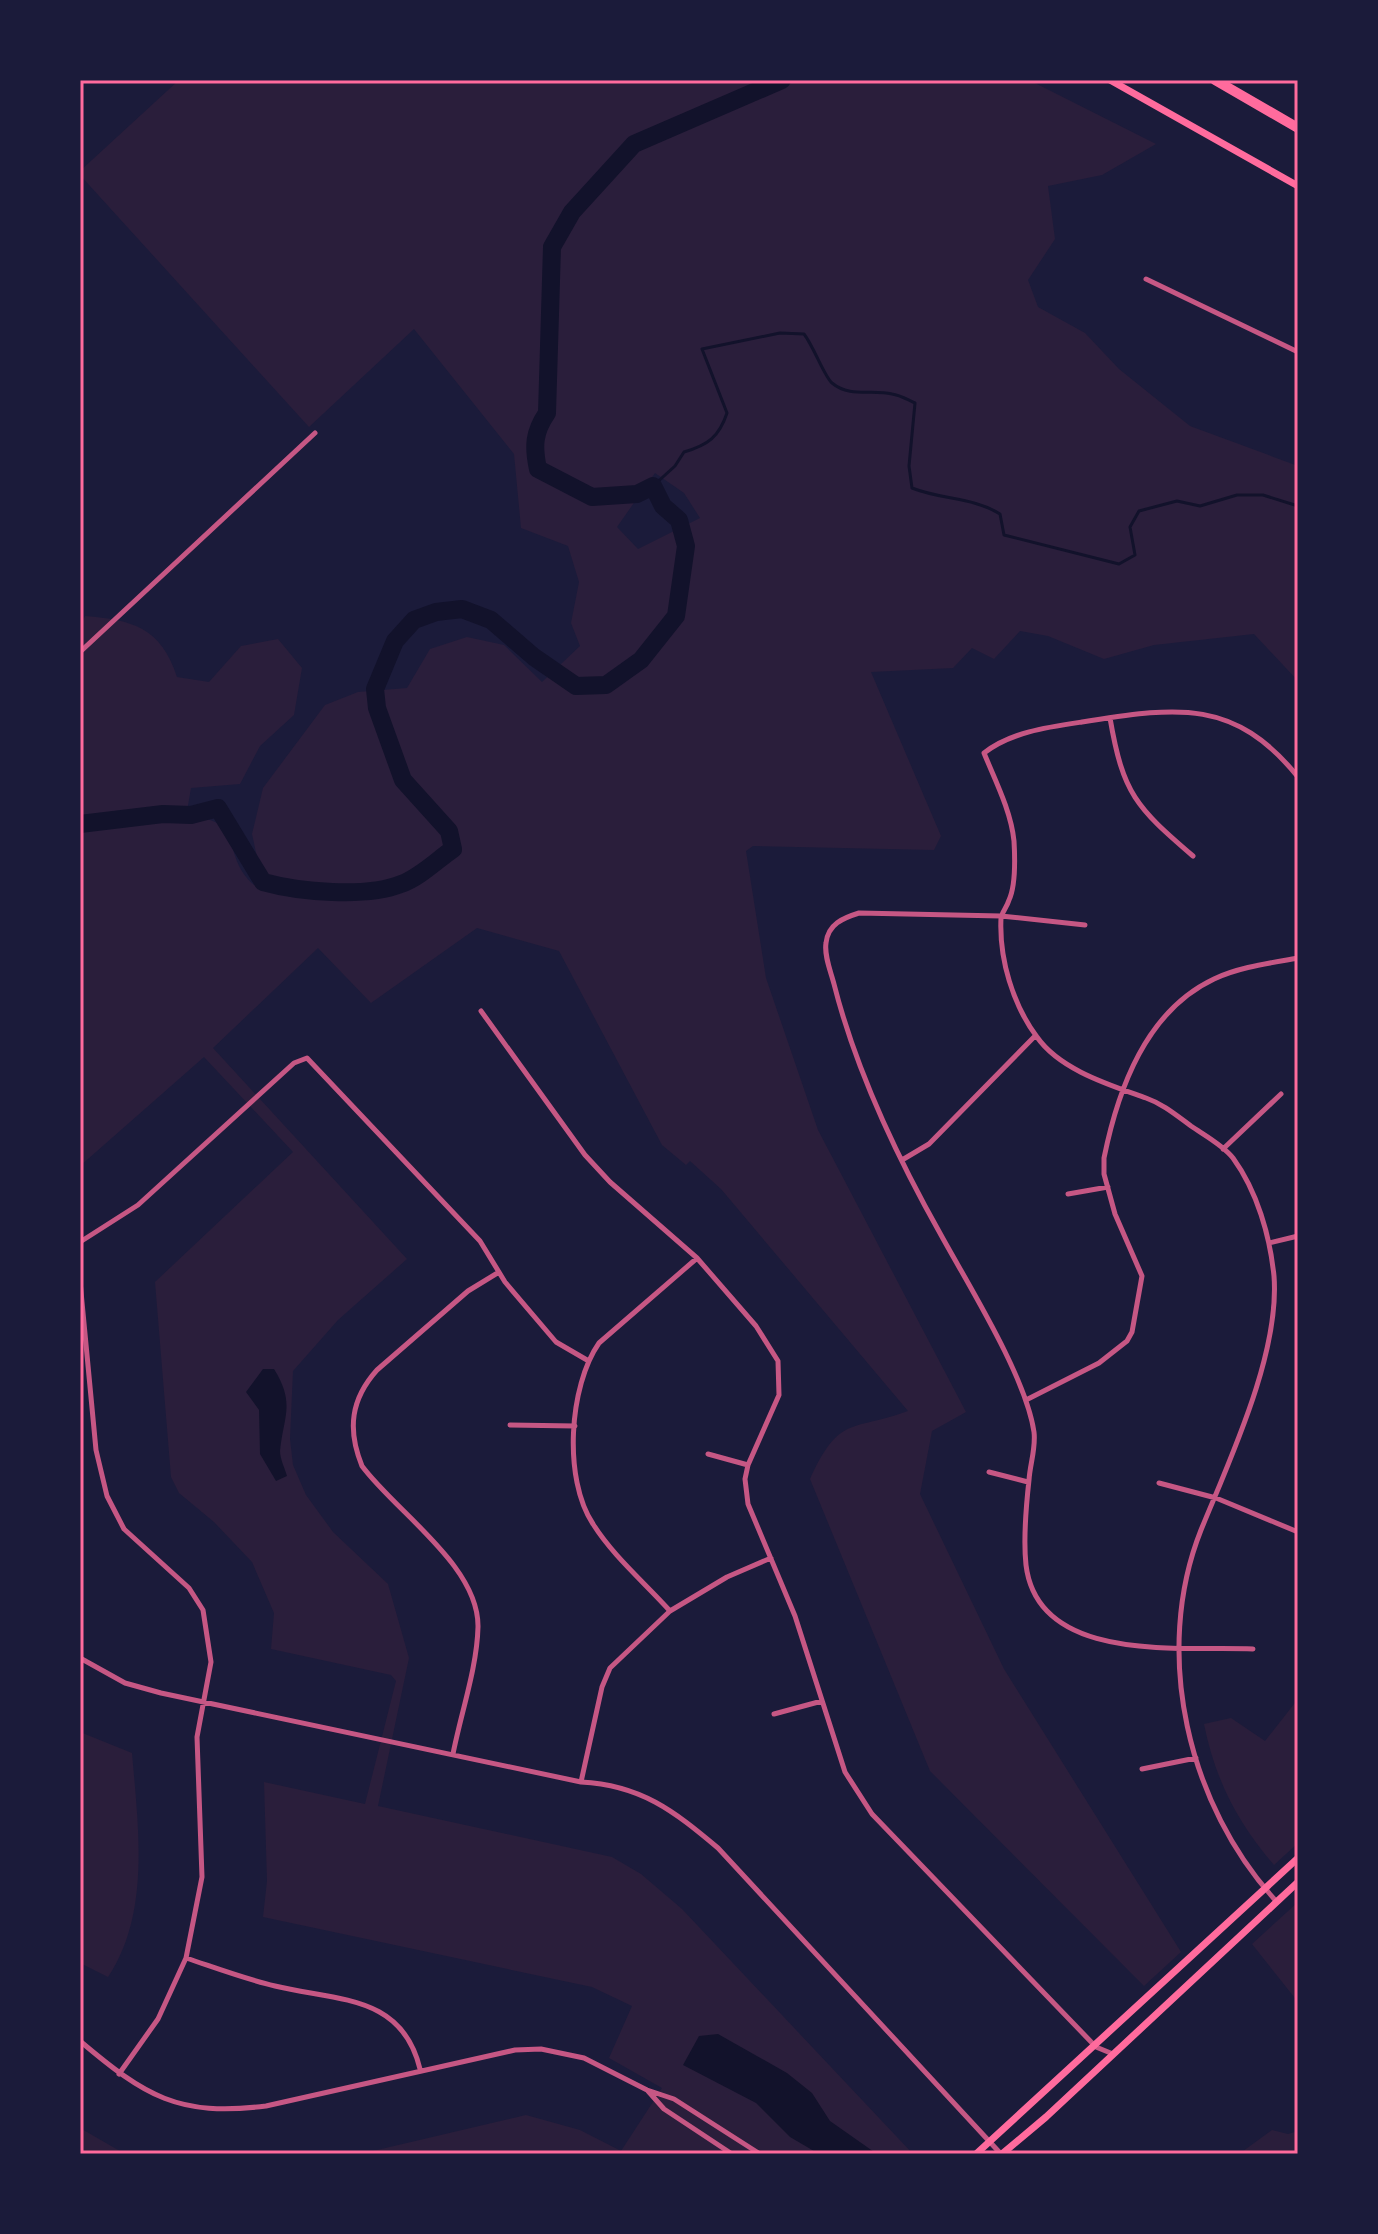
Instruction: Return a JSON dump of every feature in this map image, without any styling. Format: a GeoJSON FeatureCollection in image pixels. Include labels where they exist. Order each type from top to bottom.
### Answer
{"type":"FeatureCollection","features":[{"type":"Feature","properties":{"kind":"highway"},"geometry":{"type":"LineString","coordinates":[[1215,80],[1298,128]]}},
{"type":"Feature","properties":{"kind":"main road"},"geometry":{"type":"LineString","coordinates":[[1110,80],[1298,186]]}},
{"type":"Feature","properties":{"kind":"main road"},"geometry":{"type":"LineString","coordinates":[[976,2154],[1096,2047],[1298,1858]]}},
{"type":"Feature","properties":{"kind":"main road"},"geometry":{"type":"LineString","coordinates":[[1002,2154],[1298,1882]]}},
{"type":"Feature","properties":{"kind":"street"},"geometry":{"type":"LineString","coordinates":[[1146,279],[1298,352]]}},
{"type":"Feature","properties":{"kind":"street"},"geometry":{"type":"LineString","coordinates":[[80,652],[315,433]]}},
{"type":"Feature","properties":{"kind":"street"},"geometry":{"type":"LineString","coordinates":[[1277,1902],[1265,1889],[1219,1818],[1196,1758],[1182,1703],[1179,1646],[1184,1595],[1200,1533],[1216,1498],[1269,1341],[1274,1307],[1269,1243],[1252,1190],[1223,1149],[1163,1105],[1125,1092],[1056,1056],[1035,1035],[1019,1009],[1008,979],[1001,916],[1010,899],[1014,840],[984,753],[1000,741],[1054,726],[1181,710],[1216,718],[1263,743],[1298,777]]}},
{"type":"Feature","properties":{"kind":"street"},"geometry":{"type":"LineString","coordinates":[[1110,718],[1118,766],[1135,801],[1193,856]]}},
{"type":"Feature","properties":{"kind":"street"},"geometry":{"type":"LineString","coordinates":[[1085,925],[1001,916],[859,913],[843,918],[828,934],[825,946],[841,1013],[902,1160],[1026,1400],[1034,1444],[1028,1482],[1026,1565],[1037,1599],[1059,1625],[1085,1637],[1253,1649]]}},
{"type":"Feature","properties":{"kind":"street"},"geometry":{"type":"LineString","coordinates":[[1026,1400],[1099,1363],[1127,1341],[1132,1332],[1142,1276],[1108,1187],[1104,1158],[1137,1057],[1152,1032],[1182,1000],[1219,977],[1298,958]]}},
{"type":"Feature","properties":{"kind":"street"},"geometry":{"type":"LineString","coordinates":[[481,1011],[585,1155],[610,1182],[697,1258],[756,1326],[778,1361],[779,1395],[748,1465],[745,1479],[748,1504],[806,1645],[845,1772],[872,1814],[1096,2047],[1113,2054]]}},
{"type":"Feature","properties":{"kind":"street"},"geometry":{"type":"LineString","coordinates":[[902,1160],[929,1144],[1035,1035]]}},
{"type":"Feature","properties":{"kind":"street"},"geometry":{"type":"LineString","coordinates":[[80,1242],[138,1205],[294,1063],[307,1058],[480,1241],[499,1272],[556,1342],[587,1360]]}},
{"type":"Feature","properties":{"kind":"street"},"geometry":{"type":"LineString","coordinates":[[1223,1149],[1281,1094]]}},
{"type":"Feature","properties":{"kind":"street"},"geometry":{"type":"LineString","coordinates":[[1068,1194],[1108,1187]]}},
{"type":"Feature","properties":{"kind":"street"},"geometry":{"type":"LineString","coordinates":[[1269,1243],[1298,1236]]}},
{"type":"Feature","properties":{"kind":"street"},"geometry":{"type":"LineString","coordinates":[[670,1611],[593,1525],[579,1492],[576,1402],[587,1360],[614,1328],[697,1258]]}},
{"type":"Feature","properties":{"kind":"street"},"geometry":{"type":"LineString","coordinates":[[453,1754],[478,1629],[475,1602],[453,1565],[362,1466],[354,1446],[352,1419],[365,1384],[377,1370],[468,1291],[499,1272]]}},
{"type":"Feature","properties":{"kind":"street"},"geometry":{"type":"LineString","coordinates":[[80,1281],[96,1450],[107,1496],[124,1529],[189,1588],[203,1610],[211,1662],[196,1763],[202,1877],[186,1958],[158,2019],[119,2074]]}},
{"type":"Feature","properties":{"kind":"street"},"geometry":{"type":"LineString","coordinates":[[510,1425],[575,1426]]}},
{"type":"Feature","properties":{"kind":"street"},"geometry":{"type":"LineString","coordinates":[[708,1454],[748,1465]]}},
{"type":"Feature","properties":{"kind":"street"},"geometry":{"type":"LineString","coordinates":[[989,1472],[1028,1482]]}},
{"type":"Feature","properties":{"kind":"street"},"geometry":{"type":"LineString","coordinates":[[1159,1483],[1216,1498],[1298,1532]]}},
{"type":"Feature","properties":{"kind":"street"},"geometry":{"type":"LineString","coordinates":[[581,1782],[602,1687],[610,1668],[670,1611],[717,1583],[771,1558]]}},
{"type":"Feature","properties":{"kind":"street"},"geometry":{"type":"LineString","coordinates":[[80,1658],[125,1683],[581,1782],[615,1784],[665,1806],[718,1848],[1002,2154]]}},
{"type":"Feature","properties":{"kind":"street"},"geometry":{"type":"LineString","coordinates":[[774,1714],[822,1701]]}},
{"type":"Feature","properties":{"kind":"street"},"geometry":{"type":"LineString","coordinates":[[1142,1769],[1196,1758]]}},
{"type":"Feature","properties":{"kind":"street"},"geometry":{"type":"LineString","coordinates":[[186,1958],[277,1987],[381,2011],[407,2034],[420,2070]]}},
{"type":"Feature","properties":{"kind":"street"},"geometry":{"type":"LineString","coordinates":[[80,2041],[119,2074],[151,2095],[189,2108],[229,2111],[266,2106],[515,2050],[541,2049],[584,2058],[647,2090],[674,2099],[760,2154]]}},
{"type":"Feature","properties":{"kind":"street"},"geometry":{"type":"LineString","coordinates":[[647,2090],[664,2109],[732,2154]]}},
{"type":"Feature","properties":{"kind":"shaded area"},"geometry":{"type":"Polygon","coordinates":[[[179,80],[1029,80],[1156,144],[1102,175],[1048,186],[1055,239],[1028,280],[1038,307],[1085,333],[1119,369],[1190,426],[1298,466],[1298,681],[1254,634],[1154,645],[1104,659],[1048,636],[1020,631],[994,659],[972,648],[953,668],[871,672],[941,836],[934,850],[753,846],[746,851],[766,978],[818,1130],[966,1412],[932,1431],[920,1494],[1004,1669],[1181,1952],[1144,1986],[930,1771],[810,1479],[820,1458],[839,1434],[849,1428],[908,1411],[721,1189],[690,1161],[686,1165],[662,1145],[559,951],[477,928],[371,1003],[318,948],[213,1048],[407,1259],[338,1320],[293,1371],[290,1439],[293,1465],[306,1495],[333,1532],[388,1584],[409,1658],[378,1806],[612,1857],[641,1874],[682,1909],[913,2154],[360,2154],[526,2115],[580,2130],[621,2151],[662,2088],[609,2058],[632,2006],[592,1987],[263,1917],[267,1881],[264,1782],[365,1804],[396,1681],[391,1675],[271,1649],[274,1613],[252,1562],[214,1522],[179,1493],[171,1477],[155,1282],[293,1152],[204,1057],[80,1166],[80,627],[85,616],[117,620],[143,629],[162,647],[177,677],[209,682],[241,646],[278,639],[302,668],[294,715],[260,746],[240,784],[191,788],[186,817],[206,819],[226,831],[243,873],[254,885],[260,871],[252,834],[263,788],[325,705],[358,692],[407,688],[430,649],[467,637],[504,645],[542,682],[580,646],[571,623],[579,582],[568,546],[521,528],[514,454],[414,329],[309,427],[80,175],[80,171],[179,80]],[[655,473],[617,527],[638,549],[700,518],[684,493],[655,473]]]}},
{"type":"Feature","properties":{"kind":"shaded area"},"geometry":{"type":"Polygon","coordinates":[[[263,1369],[274,1369],[285,1392],[286,1410],[280,1451],[287,1476],[276,1481],[260,1454],[259,1410],[246,1392],[263,1369]]]}},
{"type":"Feature","properties":{"kind":"shaded area"},"geometry":{"type":"Polygon","coordinates":[[[1298,1699],[1298,1843],[1274,1865],[1249,1833],[1229,1799],[1214,1763],[1204,1724],[1231,1718],[1265,1741],[1298,1699]]]}},
{"type":"Feature","properties":{"kind":"shaded area"},"geometry":{"type":"Polygon","coordinates":[[[80,1732],[132,1753],[138,1839],[136,1897],[122,1952],[108,1977],[80,1963],[80,1732]]]}},
{"type":"Feature","properties":{"kind":"shaded area"},"geometry":{"type":"Polygon","coordinates":[[[1298,1902],[1298,2002],[1252,1944],[1298,1902]]]}},
{"type":"Feature","properties":{"kind":"shaded area"},"geometry":{"type":"Polygon","coordinates":[[[718,2034],[787,2073],[812,2093],[830,2121],[877,2154],[819,2154],[790,2137],[756,2103],[683,2065],[699,2036],[718,2034]]]}},
{"type":"Feature","properties":{"kind":"shaded area"},"geometry":{"type":"Polygon","coordinates":[[[80,2128],[125,2154],[80,2154],[80,2128]]]}},
{"type":"Feature","properties":{"kind":"shaded area"},"geometry":{"type":"Polygon","coordinates":[[[1272,2130],[1288,2134],[1298,2131],[1298,2154],[1239,2154],[1272,2130]]]}},
{"type":"Feature","properties":{"kind":"waterway"},"geometry":{"type":"LineString","coordinates":[[80,824],[163,814],[191,815],[218,808],[263,882],[332,892],[370,891],[401,884],[453,849],[449,831],[403,780],[377,708],[375,689],[395,641],[414,620],[436,612],[462,609],[491,620],[534,657],[576,686],[606,685],[641,660],[676,616],[686,546],[679,520],[663,506],[653,486],[637,494],[592,497],[538,469],[536,440],[547,413],[552,247],[572,212],[634,144],[782,80]]}},
{"type":"Feature","properties":{"kind":"waterway"},"geometry":{"type":"LineString","coordinates":[[653,486],[675,466],[684,452],[712,439],[727,413],[702,349],[780,333],[804,334],[829,379],[839,388],[895,395],[915,403],[909,466],[912,488],[990,508],[1000,514],[1004,535],[1119,564],[1135,555],[1130,527],[1139,511],[1177,501],[1200,506],[1237,495],[1263,495],[1298,506]]}}]}
